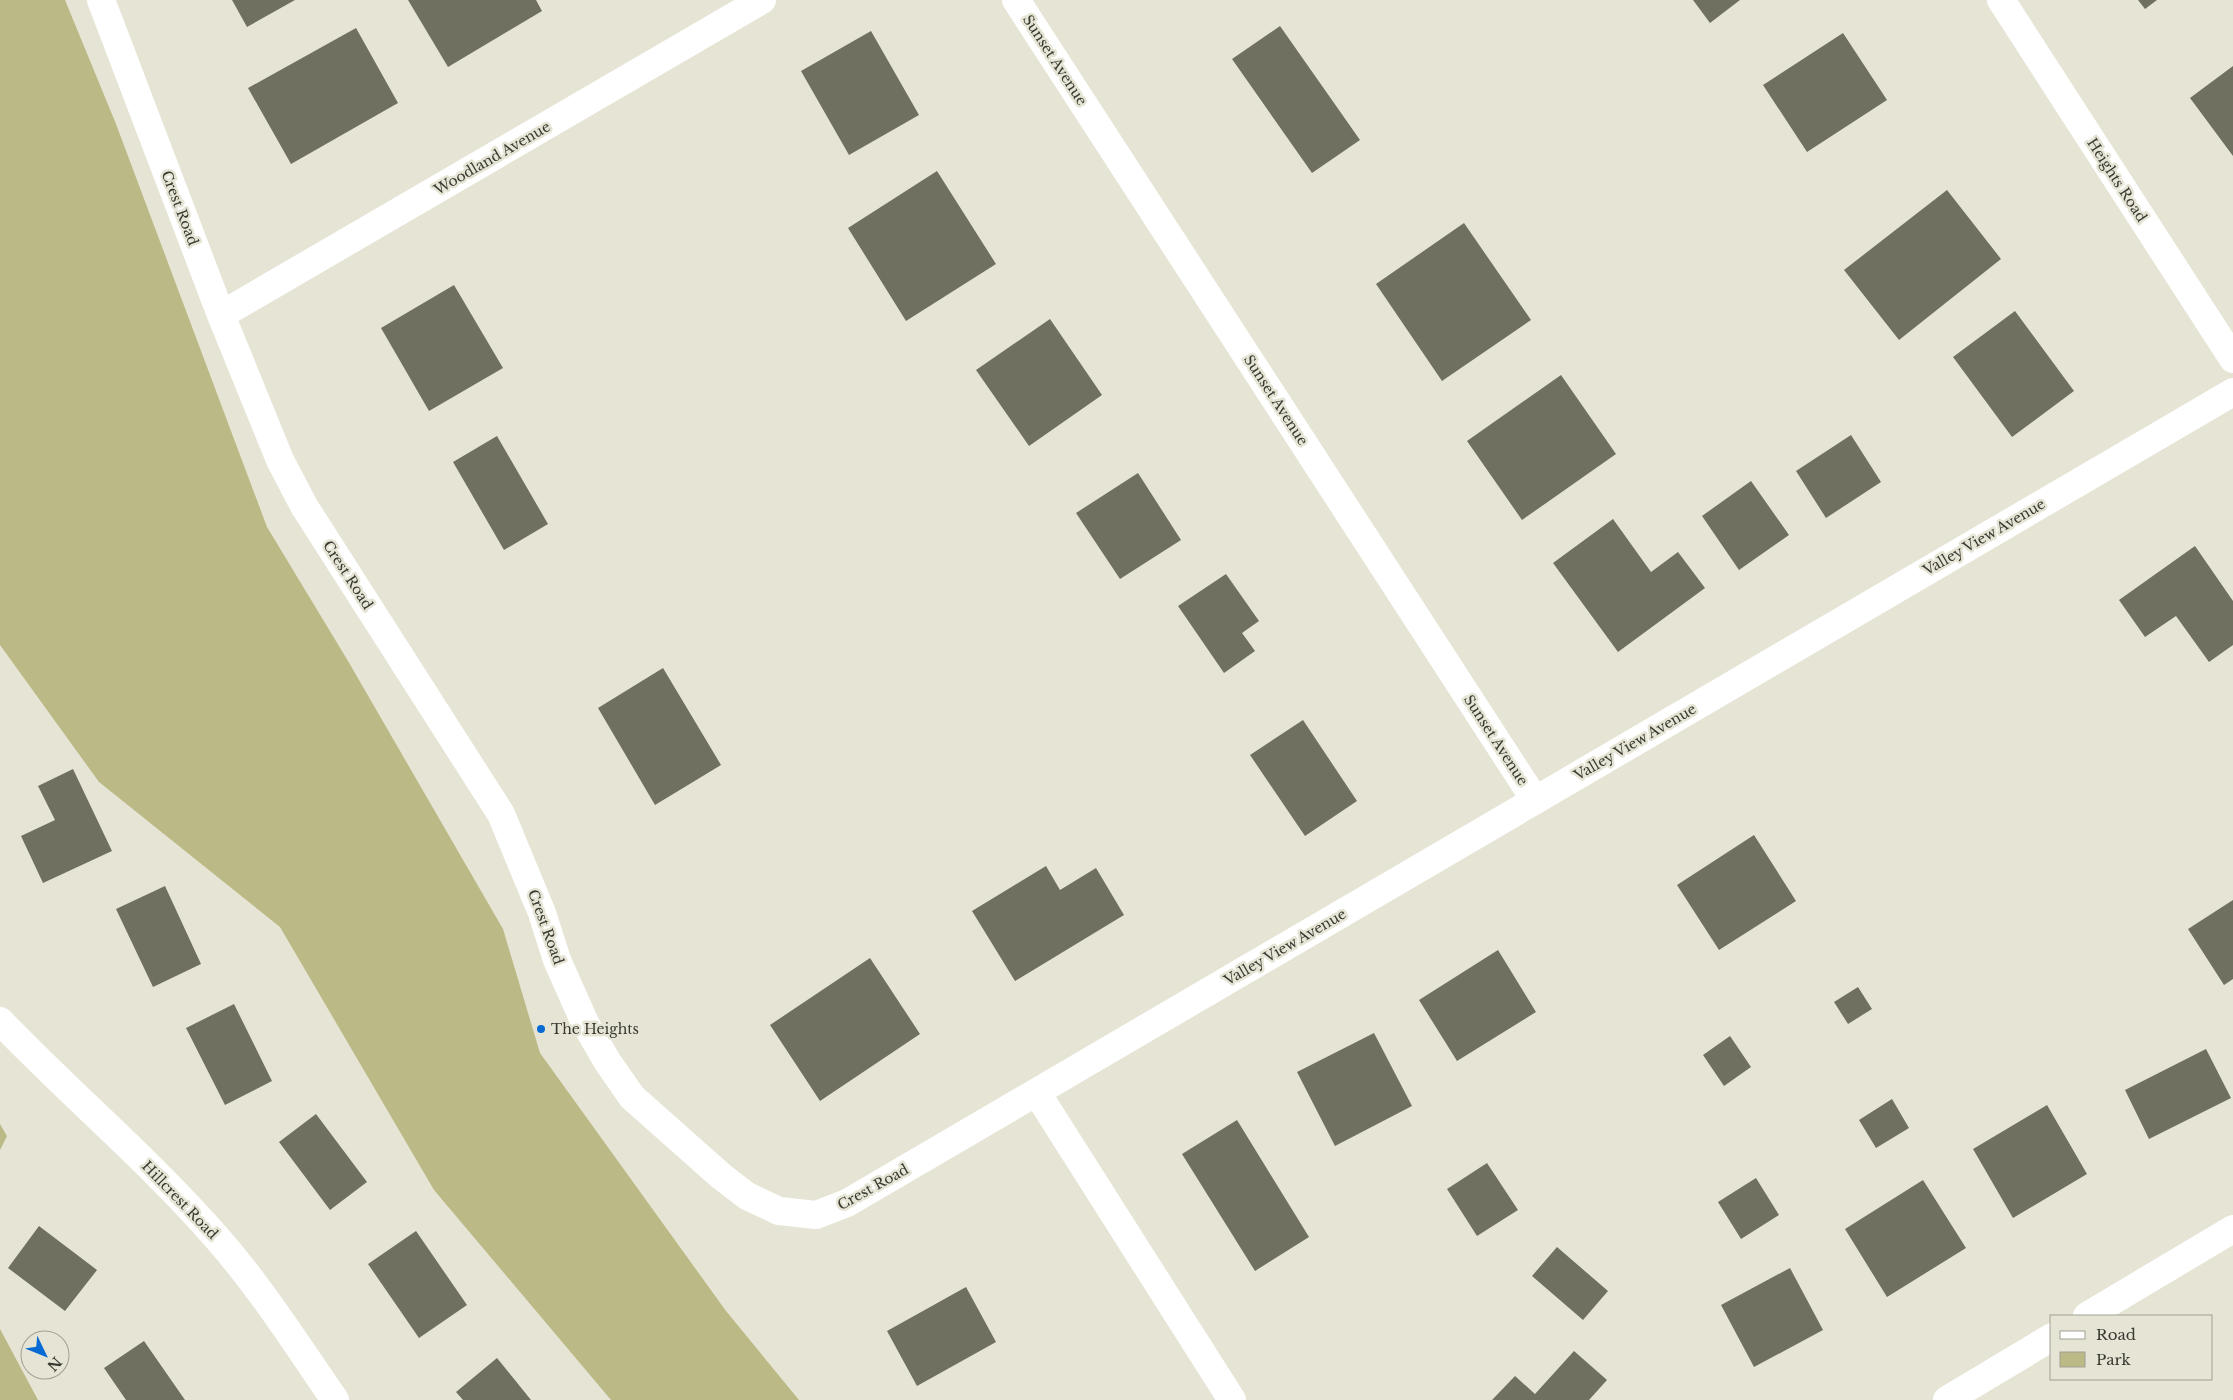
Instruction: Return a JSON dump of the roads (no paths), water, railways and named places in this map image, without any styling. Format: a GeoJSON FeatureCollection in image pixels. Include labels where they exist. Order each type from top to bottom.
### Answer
{"type":"FeatureCollection","features":[{"type":"Feature","properties":{"kind":"street","name":"Crest Road"},"geometry":{"type":"LineString","coordinates":[[101,0],[221,315],[280,460],[304,506],[500,814],[542,913],[557,960],[585,1023],[607,1061],[632,1097],[720,1176],[747,1196],[779,1211],[816,1215],[847,1203],[1037,1093]]}},
{"type":"Feature","properties":{"kind":"street","name":"Woodland Avenue"},"geometry":{"type":"LineString","coordinates":[[221,315],[762,0]]}},
{"type":"Feature","properties":{"kind":"street","name":"Sunset Avenue"},"geometry":{"type":"LineString","coordinates":[[1016,0],[1535,800]]}},
{"type":"Feature","properties":{"kind":"street","name":"Heights Road"},"geometry":{"type":"LineString","coordinates":[[2001,0],[2233,359]]}},
{"type":"Feature","properties":{"kind":"street","name":"Valley View Avenue"},"geometry":{"type":"LineString","coordinates":[[1037,1093],[2233,392]]}},
{"type":"Feature","properties":{"kind":"street","name":"Hillcrest Road"},"geometry":{"type":"LineString","coordinates":[[0,1021],[170,1187],[217,1238],[252,1281],[335,1400]]}},
{"type":"Feature","properties":{"kind":"street"},"geometry":{"type":"LineString","coordinates":[[1037,1093],[1232,1400]]}},
{"type":"Feature","properties":{"kind":"street"},"geometry":{"type":"LineString","coordinates":[[2089,1315],[2233,1229]]}},
{"type":"Feature","properties":{"kind":"street"},"geometry":{"type":"LineString","coordinates":[[1946,1400],[2050,1338]]}},
{"type":"Feature","properties":{"kind":"place","name":"The Heights"},"geometry":{"type":"Point","coordinates":[541,1029]}}]}
